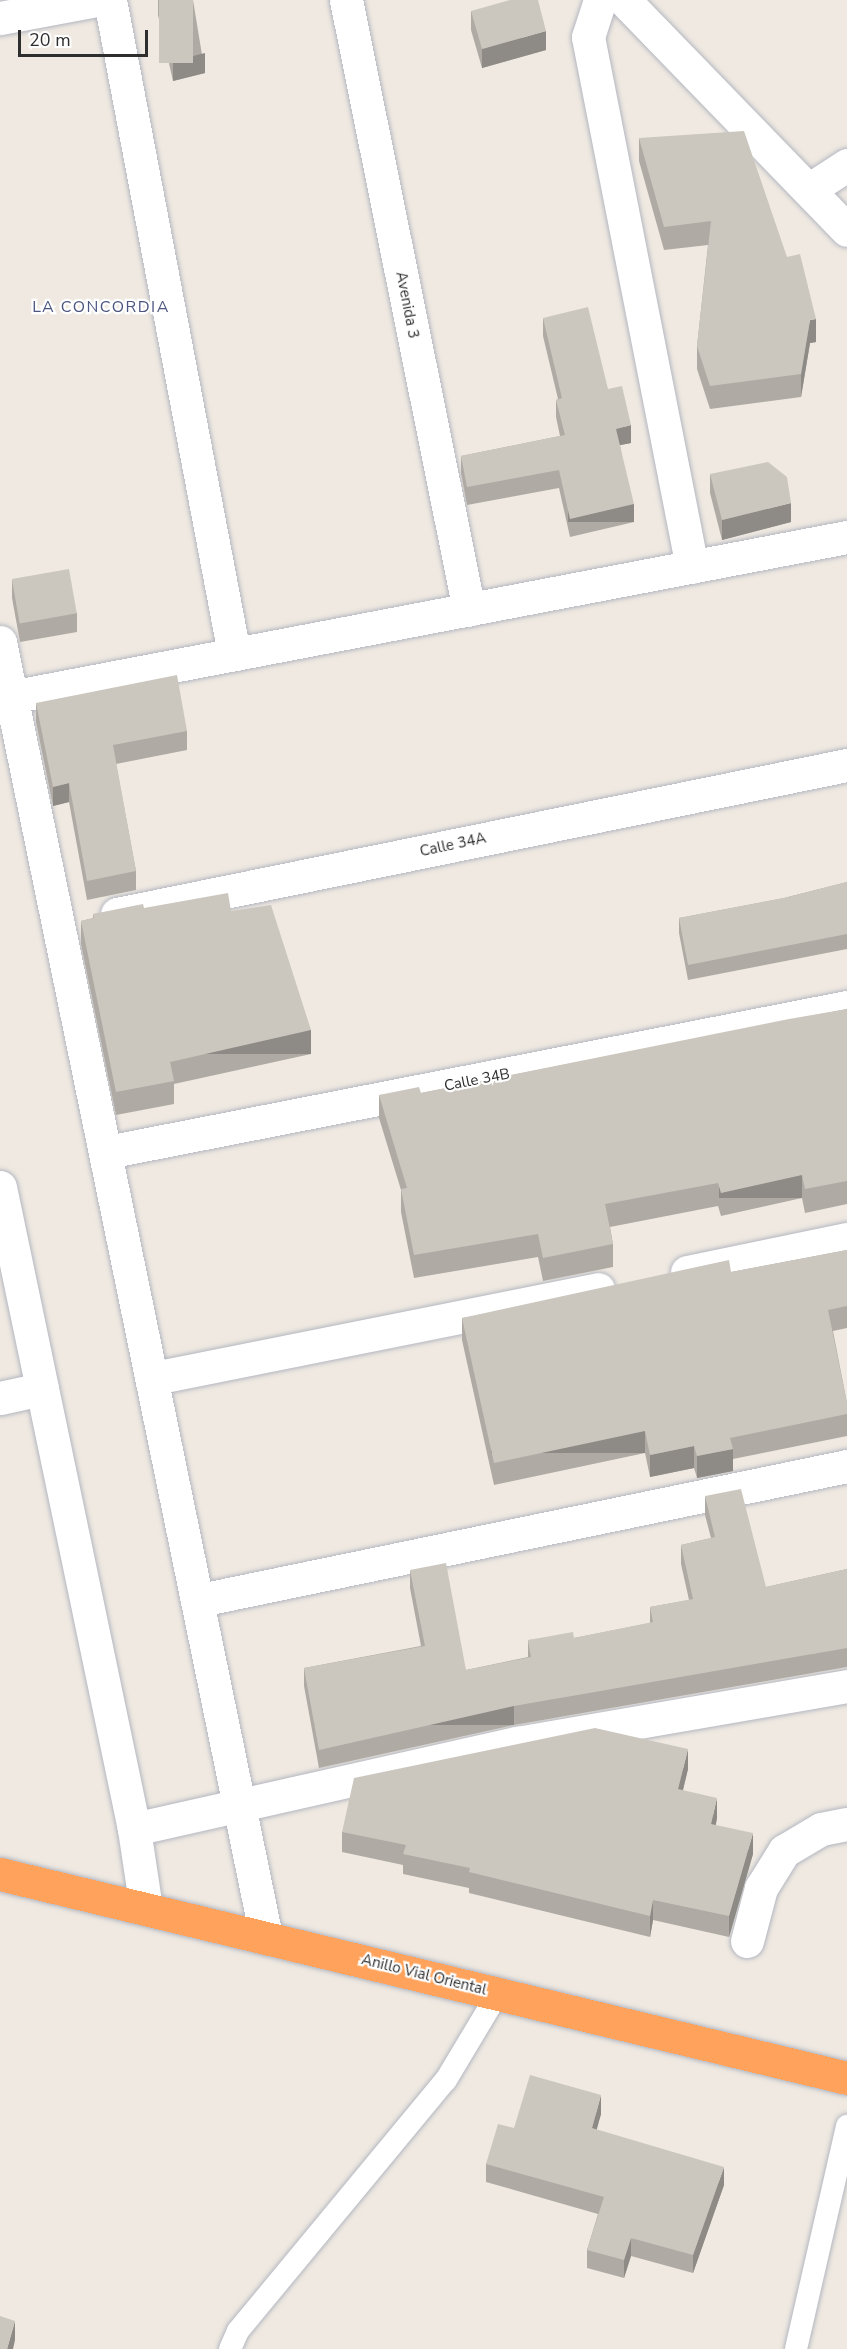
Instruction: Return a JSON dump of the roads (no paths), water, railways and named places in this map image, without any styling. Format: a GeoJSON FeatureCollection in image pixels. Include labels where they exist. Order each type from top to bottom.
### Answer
{"type":"FeatureCollection","features":[{"type":"Feature","properties":{"kind":"highway","name":"Anillo Vial Oriental"},"geometry":{"type":"LineString","coordinates":[[0,1874],[847,2078]]}},
{"type":"Feature","properties":{"kind":"street"},"geometry":{"type":"LineString","coordinates":[[0,18],[96,0]]}},
{"type":"Feature","properties":{"kind":"street"},"geometry":{"type":"LineString","coordinates":[[110,0],[234,654]]}},
{"type":"Feature","properties":{"kind":"street","name":"Avenida 3"},"geometry":{"type":"LineString","coordinates":[[346,0],[469,610]]}},
{"type":"Feature","properties":{"kind":"street"},"geometry":{"type":"LineString","coordinates":[[600,0],[588,38],[692,567]]}},
{"type":"Feature","properties":{"kind":"street"},"geometry":{"type":"LineString","coordinates":[[624,0],[810,189],[847,230]]}},
{"type":"Feature","properties":{"kind":"street"},"geometry":{"type":"LineString","coordinates":[[810,189],[847,165]]}},
{"type":"Feature","properties":{"kind":"street"},"geometry":{"type":"LineString","coordinates":[[6,698],[847,537]]}},
{"type":"Feature","properties":{"kind":"street"},"geometry":{"type":"LineString","coordinates":[[0,642],[6,698],[60,925],[200,1600],[238,1804],[266,1937]]}},
{"type":"Feature","properties":{"kind":"street","name":"Calle 34A"},"geometry":{"type":"LineString","coordinates":[[60,925],[847,765]]}},
{"type":"Feature","properties":{"kind":"street","name":"Calle 34B"},"geometry":{"type":"LineString","coordinates":[[107,1152],[847,1007]]}},
{"type":"Feature","properties":{"kind":"street"},"geometry":{"type":"LineString","coordinates":[[0,1187],[134,1829],[146,1908]]}},
{"type":"Feature","properties":{"kind":"street"},"geometry":{"type":"LineString","coordinates":[[659,1277],[847,1239]]}},
{"type":"Feature","properties":{"kind":"street"},"geometry":{"type":"LineString","coordinates":[[154,1378],[624,1284]]}},
{"type":"Feature","properties":{"kind":"street"},"geometry":{"type":"LineString","coordinates":[[0,1398],[42,1389]]}},
{"type":"Feature","properties":{"kind":"street"},"geometry":{"type":"LineString","coordinates":[[200,1600],[847,1466]]}},
{"type":"Feature","properties":{"kind":"street"},"geometry":{"type":"LineString","coordinates":[[134,1829],[517,1743],[847,1686]]}},
{"type":"Feature","properties":{"kind":"street"},"geometry":{"type":"LineString","coordinates":[[747,1941],[761,1888],[784,1851],[821,1828],[847,1824]]}},
{"type":"Feature","properties":{"kind":"lane"},"geometry":{"type":"LineString","coordinates":[[230,2349],[238,2331],[446,2080],[498,1993]]}},
{"type":"Feature","properties":{"kind":"lane"},"geometry":{"type":"LineString","coordinates":[[796,2349],[847,2126]]}},
{"type":"Feature","properties":{"kind":"district","name":"LA CONCORDIA"},"geometry":{"type":"Point","coordinates":[101,307]}}]}
